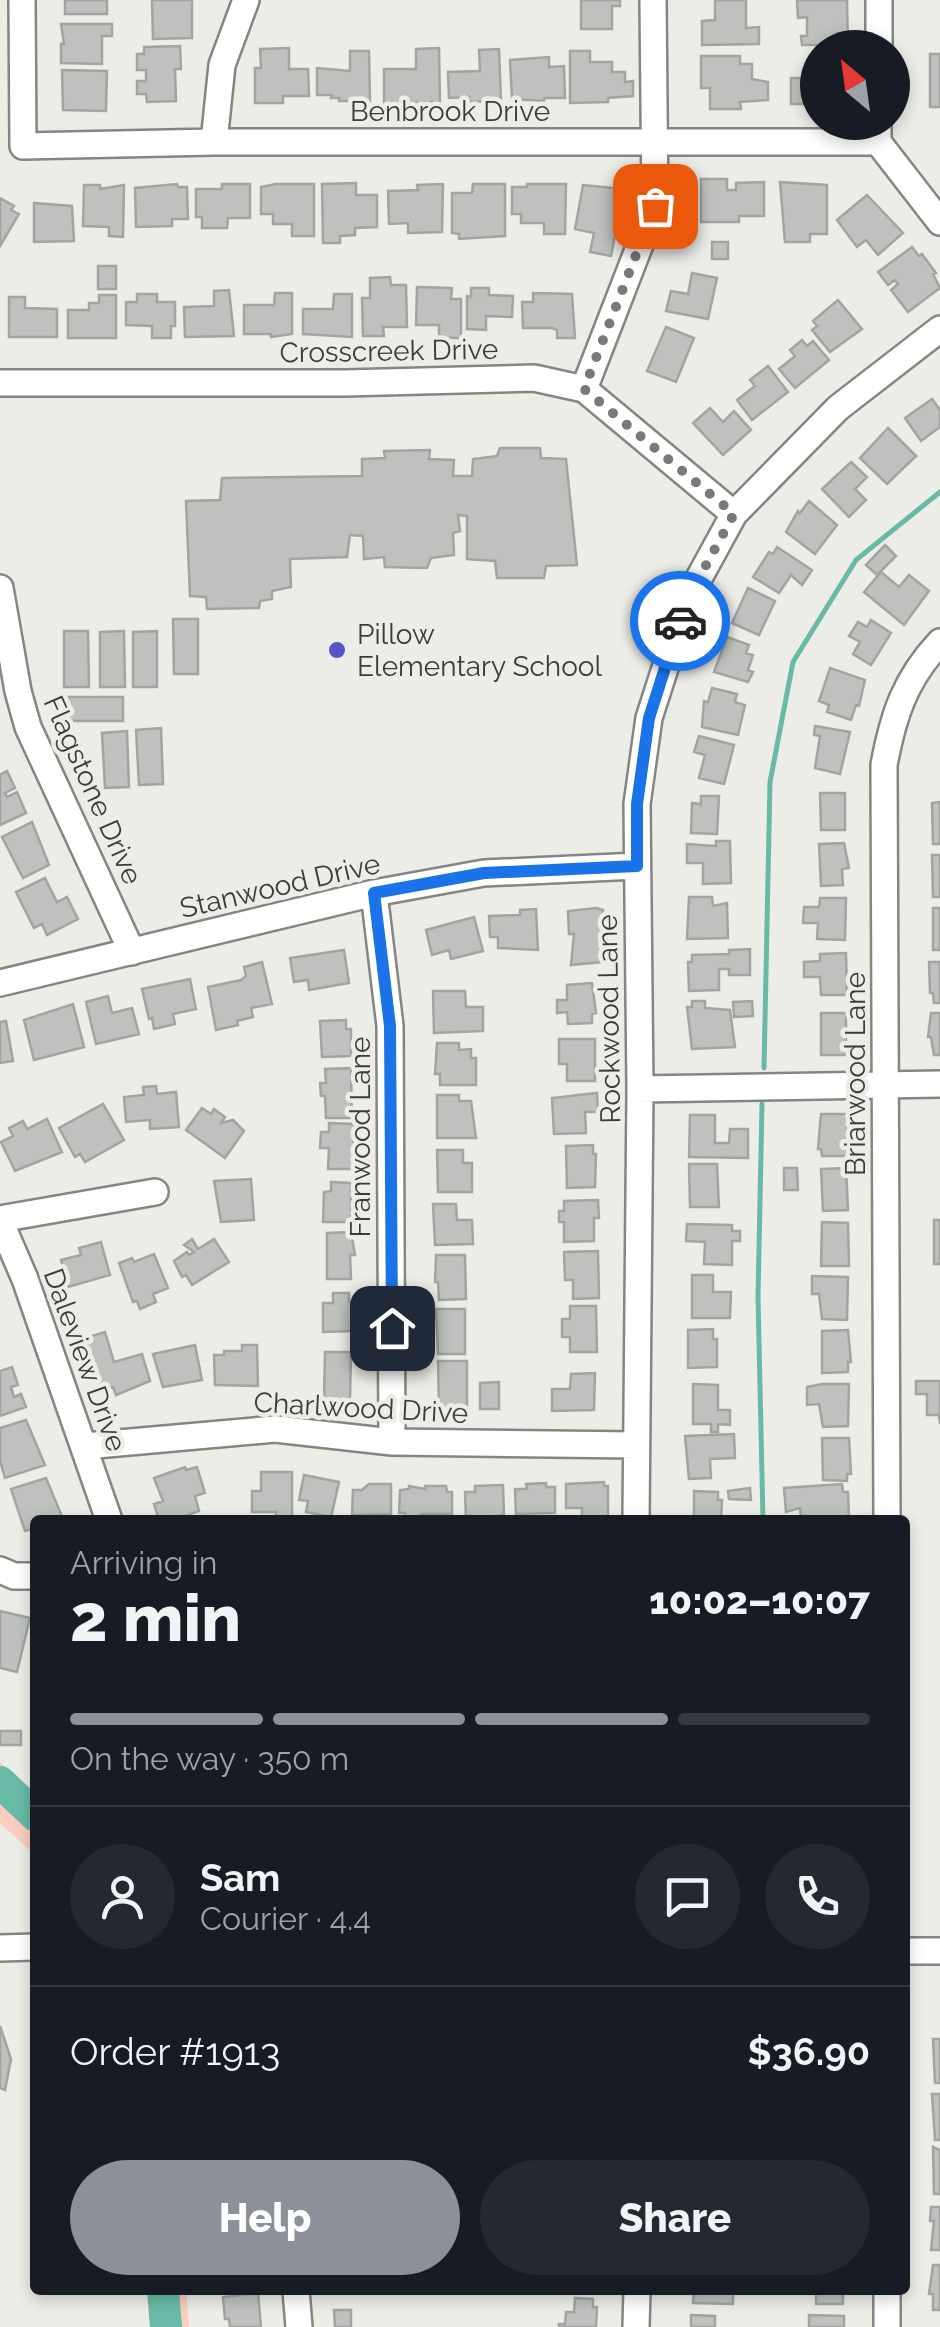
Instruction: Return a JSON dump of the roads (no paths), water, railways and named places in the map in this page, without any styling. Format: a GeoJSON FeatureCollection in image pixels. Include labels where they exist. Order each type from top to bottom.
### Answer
{"type":"FeatureCollection","features":[{"type":"Feature","properties":{"kind":"street","name":"Benbrook Drive"},"geometry":{"type":"LineString","coordinates":[[22,0],[23,146],[655,141],[800,135]]}},
{"type":"Feature","properties":{"kind":"street"},"geometry":{"type":"LineString","coordinates":[[214,142],[222,64],[246,0]]}},
{"type":"Feature","properties":{"kind":"street"},"geometry":{"type":"LineString","coordinates":[[584,389],[655,206],[653,0]]}},
{"type":"Feature","properties":{"kind":"street"},"geometry":{"type":"LineString","coordinates":[[878,30],[879,0]]}},
{"type":"Feature","properties":{"kind":"street"},"geometry":{"type":"LineString","coordinates":[[884,140],[940,222]]}},
{"type":"Feature","properties":{"kind":"street","name":"Rockwood Lane"},"geometry":{"type":"LineString","coordinates":[[636,1515],[640,1089],[637,804],[649,718],[687,600],[734,514],[838,408],[940,328]]}},
{"type":"Feature","properties":{"kind":"street","name":"Crosscreek Drive"},"geometry":{"type":"LineString","coordinates":[[0,383],[534,378],[584,389],[734,514]]}},
{"type":"Feature","properties":{"kind":"street","name":"Flagstone Drive"},"geometry":{"type":"LineString","coordinates":[[0,588],[28,727],[132,952]]}},
{"type":"Feature","properties":{"kind":"street","name":"Briarwood Lane"},"geometry":{"type":"LineString","coordinates":[[887,1515],[884,765],[893,718],[906,687],[940,642]]}},
{"type":"Feature","properties":{"kind":"street","name":"Stanwood Drive"},"geometry":{"type":"LineString","coordinates":[[0,984],[374,893],[484,873],[637,866]]}},
{"type":"Feature","properties":{"kind":"street","name":"Franwood Lane"},"geometry":{"type":"LineString","coordinates":[[374,893],[390,1026],[392,1442]]}},
{"type":"Feature","properties":{"kind":"street"},"geometry":{"type":"LineString","coordinates":[[640,1089],[940,1084]]}},
{"type":"Feature","properties":{"kind":"street"},"geometry":{"type":"LineString","coordinates":[[0,1220],[155,1192]]}},
{"type":"Feature","properties":{"kind":"street","name":"Daleview Drive"},"geometry":{"type":"LineString","coordinates":[[0,1220],[25,1279],[106,1515]]}},
{"type":"Feature","properties":{"kind":"street","name":"Charlwood Drive"},"geometry":{"type":"LineString","coordinates":[[85,1446],[275,1429],[392,1442],[636,1445]]}},
{"type":"Feature","properties":{"kind":"street"},"geometry":{"type":"LineString","coordinates":[[0,1570],[14,1576],[30,1576]]}},
{"type":"Feature","properties":{"kind":"street"},"geometry":{"type":"LineString","coordinates":[[0,1948],[30,1948]]}},
{"type":"Feature","properties":{"kind":"street"},"geometry":{"type":"LineString","coordinates":[[910,1950],[940,1951]]}},
{"type":"Feature","properties":{"kind":"street"},"geometry":{"type":"LineString","coordinates":[[296,2295],[299,2327]]}},
{"type":"Feature","properties":{"kind":"street"},"geometry":{"type":"LineString","coordinates":[[636,2295],[636,2327]]}},
{"type":"Feature","properties":{"kind":"street"},"geometry":{"type":"LineString","coordinates":[[887,2327],[888,2295]]}},
{"type":"Feature","properties":{"kind":"waterway"},"geometry":{"type":"LineString","coordinates":[[764,1068],[770,782],[793,662],[856,560],[940,492]]}},
{"type":"Feature","properties":{"kind":"waterway"},"geometry":{"type":"LineString","coordinates":[[762,1104],[758,1297],[763,1515]]}},
{"type":"Feature","properties":{"kind":"waterway"},"geometry":{"type":"LineString","coordinates":[[0,1782],[30,1810]]}},
{"type":"Feature","properties":{"kind":"waterway"},"geometry":{"type":"LineString","coordinates":[[163,2295],[166,2327]]}},
{"type":"Feature","properties":{"kind":"place","name":"Pillow Elementary School"},"geometry":{"type":"Point","coordinates":[337,650]}}]}
